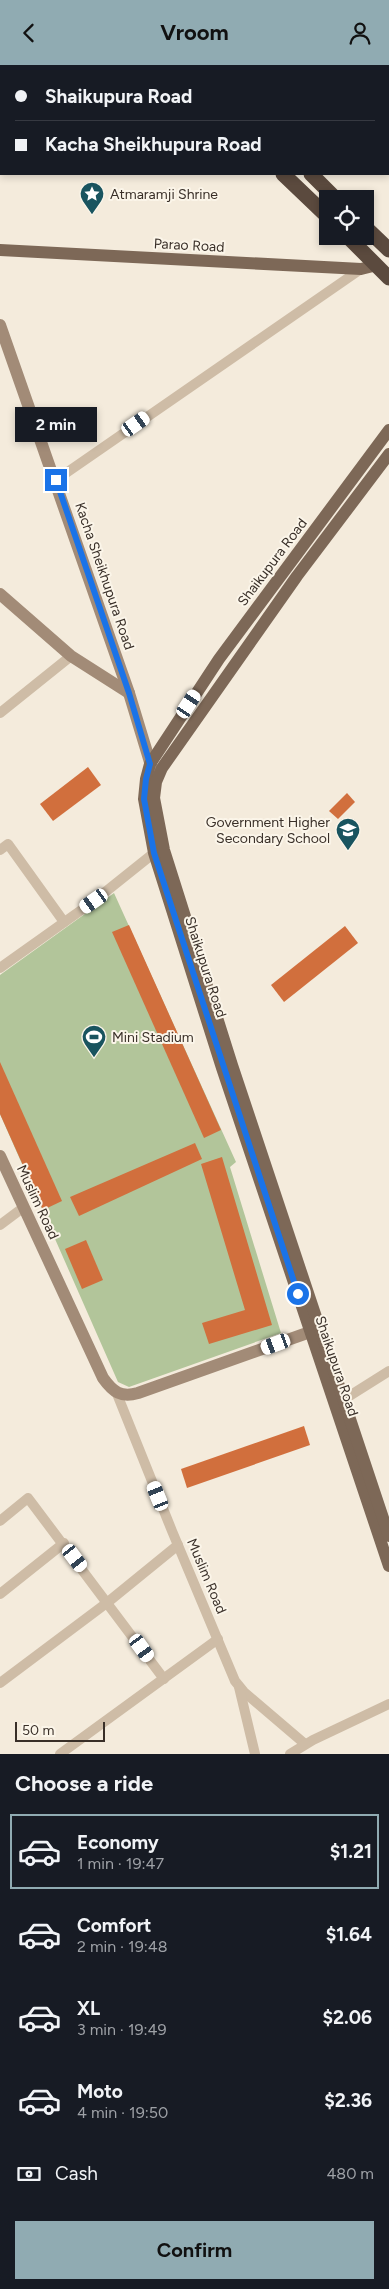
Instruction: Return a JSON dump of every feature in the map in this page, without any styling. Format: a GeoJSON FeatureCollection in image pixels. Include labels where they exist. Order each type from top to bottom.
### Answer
{"type":"FeatureCollection","features":[{"type":"Feature","properties":{"kind":"highway"},"geometry":{"type":"LineString","coordinates":[[284,175],[319,208]]}},
{"type":"Feature","properties":{"kind":"highway"},"geometry":{"type":"LineString","coordinates":[[312,175],[327,190]]}},
{"type":"Feature","properties":{"kind":"highway"},"geometry":{"type":"LineString","coordinates":[[374,236],[389,250]]}},
{"type":"Feature","properties":{"kind":"highway"},"geometry":{"type":"LineString","coordinates":[[356,245],[389,278]]}},
{"type":"Feature","properties":{"kind":"main road","name":"Parao Road"},"geometry":{"type":"LineString","coordinates":[[0,250],[361,269],[377,265]]}},
{"type":"Feature","properties":{"kind":"main road","name":"Shaikupura Road"},"geometry":{"type":"LineString","coordinates":[[389,430],[219,659],[150,764],[144,799],[154,853],[222,1068],[389,1566]]}},
{"type":"Feature","properties":{"kind":"main road","name":"Shaikupura Road"},"geometry":{"type":"LineString","coordinates":[[389,454],[286,592],[162,768],[156,783],[154,798],[164,850],[232,1065],[389,1537]]}},
{"type":"Feature","properties":{"kind":"street"},"geometry":{"type":"LineString","coordinates":[[56,480],[361,269]]}},
{"type":"Feature","properties":{"kind":"street","name":"Kacha Sheikhupura Road"},"geometry":{"type":"LineString","coordinates":[[0,325],[56,480],[129,693],[156,783]]}},
{"type":"Feature","properties":{"kind":"street"},"geometry":{"type":"LineString","coordinates":[[0,594],[71,656],[129,693]]}},
{"type":"Feature","properties":{"kind":"street"},"geometry":{"type":"LineString","coordinates":[[0,713],[71,656]]}},
{"type":"Feature","properties":{"kind":"street"},"geometry":{"type":"LineString","coordinates":[[0,850],[8,844],[64,922]]}},
{"type":"Feature","properties":{"kind":"street"},"geometry":{"type":"LineString","coordinates":[[0,968],[154,853]]}},
{"type":"Feature","properties":{"kind":"street","name":"Muslim Road"},"geometry":{"type":"LineString","coordinates":[[0,1156],[103,1378],[117,1394],[178,1545],[239,1687],[306,1745]]}},
{"type":"Feature","properties":{"kind":"street"},"geometry":{"type":"LineString","coordinates":[[0,1225],[24,1207]]}},
{"type":"Feature","properties":{"kind":"street"},"geometry":{"type":"LineString","coordinates":[[117,1394],[127,1396],[138,1393],[310,1331]]}},
{"type":"Feature","properties":{"kind":"street"},"geometry":{"type":"LineString","coordinates":[[343,1400],[389,1371]]}},
{"type":"Feature","properties":{"kind":"street"},"geometry":{"type":"LineString","coordinates":[[0,1521],[28,1498],[64,1543],[164,1679]]}},
{"type":"Feature","properties":{"kind":"street"},"geometry":{"type":"LineString","coordinates":[[0,1593],[64,1543]]}},
{"type":"Feature","properties":{"kind":"street"},"geometry":{"type":"LineString","coordinates":[[0,1683],[108,1602],[178,1545]]}},
{"type":"Feature","properties":{"kind":"street"},"geometry":{"type":"LineString","coordinates":[[60,1754],[218,1639]]}},
{"type":"Feature","properties":{"kind":"street"},"geometry":{"type":"LineString","coordinates":[[239,1687],[255,1754]]}},
{"type":"Feature","properties":{"kind":"street"},"geometry":{"type":"LineString","coordinates":[[290,1754],[389,1704]]}},
{"type":"Feature","properties":{"kind":"green space"},"geometry":{"type":"Polygon","coordinates":[[[114,893],[236,1162],[230,1167],[281,1333],[129,1387],[118,1382],[0,1114],[0,975],[114,893]]]}},
{"type":"Feature","properties":{"kind":"building"},"geometry":{"type":"Polygon","coordinates":[[[88,767],[101,785],[53,821],[40,804],[88,767]]]}},
{"type":"Feature","properties":{"kind":"building"},"geometry":{"type":"Polygon","coordinates":[[[347,793],[355,802],[338,819],[329,811],[347,793]]]}},
{"type":"Feature","properties":{"kind":"building"},"geometry":{"type":"Polygon","coordinates":[[[129,925],[221,1130],[204,1138],[112,932],[129,925]]]}},
{"type":"Feature","properties":{"kind":"building"},"geometry":{"type":"Polygon","coordinates":[[[345,926],[358,943],[284,1002],[271,985],[345,926]]]}},
{"type":"Feature","properties":{"kind":"building"},"geometry":{"type":"Polygon","coordinates":[[[0,1062],[62,1201],[43,1210],[0,1114],[0,1062]]]}},
{"type":"Feature","properties":{"kind":"building"},"geometry":{"type":"Polygon","coordinates":[[[195,1143],[202,1159],[79,1216],[70,1197],[195,1143]]]}},
{"type":"Feature","properties":{"kind":"building"},"geometry":{"type":"Polygon","coordinates":[[[222,1157],[272,1325],[209,1344],[202,1323],[245,1310],[201,1164],[222,1157]]]}},
{"type":"Feature","properties":{"kind":"building"},"geometry":{"type":"Polygon","coordinates":[[[86,1240],[103,1280],[82,1289],[65,1249],[86,1240]]]}},
{"type":"Feature","properties":{"kind":"building"},"geometry":{"type":"Polygon","coordinates":[[[304,1426],[310,1445],[187,1488],[181,1469],[304,1426]]]}},
{"type":"Feature","properties":{"kind":"place","name":"Atmaramji Shrine"},"geometry":{"type":"Point","coordinates":[92,215]}},
{"type":"Feature","properties":{"kind":"place","name":"Government Higher Secondary School"},"geometry":{"type":"Point","coordinates":[348,851]}},
{"type":"Feature","properties":{"kind":"place","name":"Mini Stadium"},"geometry":{"type":"Point","coordinates":[94,1058]}},
{"type":"Feature","properties":{"kind":"route"},"geometry":{"type":"LineString","coordinates":[[56,480],[129,693],[150,764],[144,799],[154,853],[222,1068],[298,1294]]}}]}
